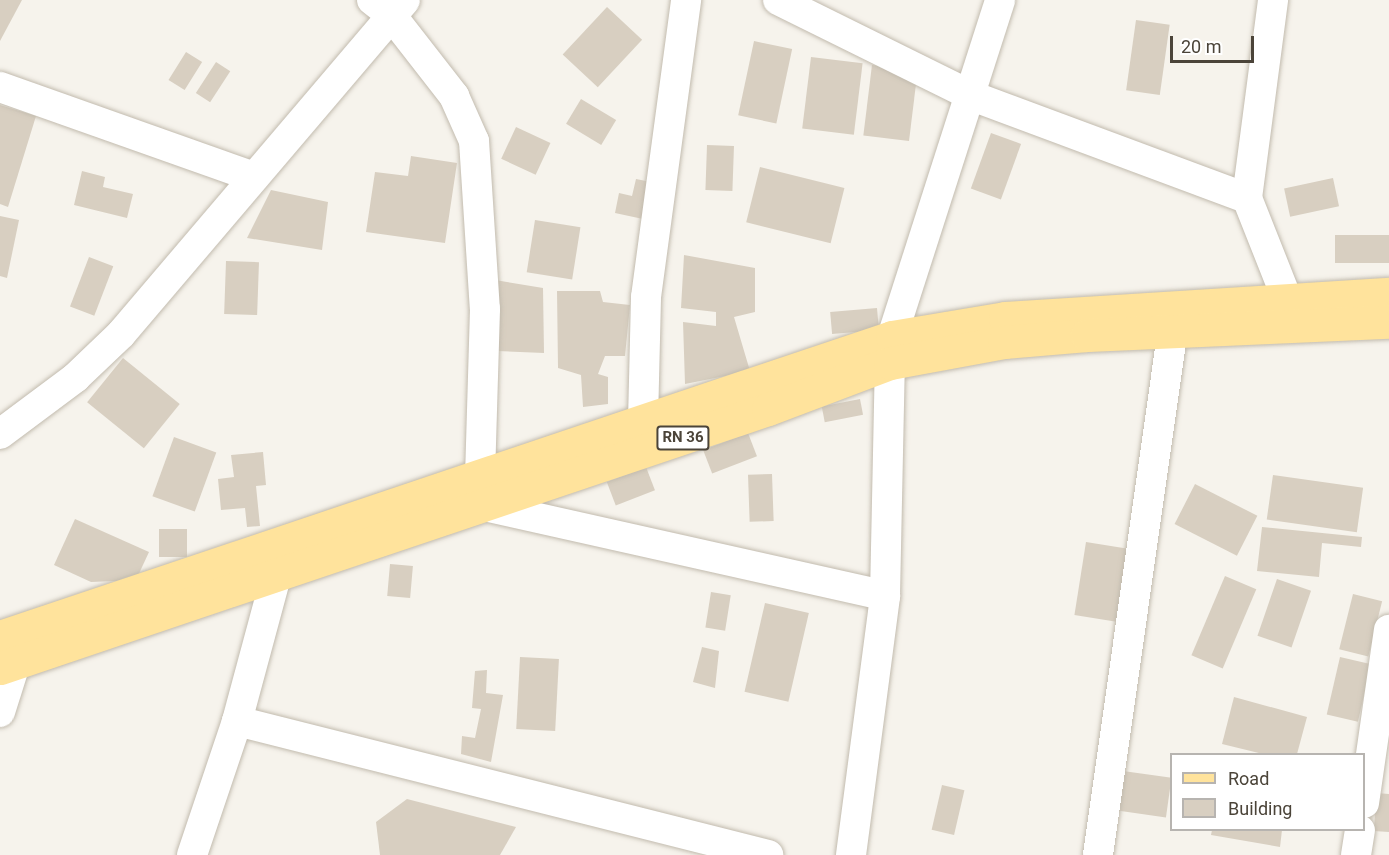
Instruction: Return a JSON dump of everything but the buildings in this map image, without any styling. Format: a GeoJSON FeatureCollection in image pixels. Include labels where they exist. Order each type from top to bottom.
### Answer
{"type":"FeatureCollection","features":[{"type":"Feature","properties":{"kind":"main road","name":"RN 36"},"geometry":{"type":"LineString","coordinates":[[5,656],[276,576],[482,492],[644,421],[1005,318],[1389,294]]}},
{"type":"Feature","properties":{"kind":"main road","name":"RN 36"},"geometry":{"type":"LineString","coordinates":[[5,656],[891,350],[1087,335],[1172,335],[1389,322]]}},
{"type":"Feature","properties":{"kind":"street"},"geometry":{"type":"LineString","coordinates":[[644,421],[646,297],[686,0]]}},
{"type":"Feature","properties":{"kind":"street"},"geometry":{"type":"LineString","coordinates":[[778,0],[972,96],[1247,198]]}},
{"type":"Feature","properties":{"kind":"street"},"geometry":{"type":"LineString","coordinates":[[851,855],[885,596],[891,350],[972,96],[1000,0]]}},
{"type":"Feature","properties":{"kind":"street"},"geometry":{"type":"LineString","coordinates":[[1274,0],[1247,198],[1287,299]]}},
{"type":"Feature","properties":{"kind":"street"},"geometry":{"type":"LineString","coordinates":[[0,434],[75,378],[121,334],[254,177],[389,5],[454,96],[474,141],[485,309],[482,492],[885,596]]}},
{"type":"Feature","properties":{"kind":"street"},"geometry":{"type":"LineString","coordinates":[[0,87],[254,177]]}},
{"type":"Feature","properties":{"kind":"street"},"geometry":{"type":"LineString","coordinates":[[1098,855],[1172,335]]}},
{"type":"Feature","properties":{"kind":"street"},"geometry":{"type":"LineString","coordinates":[[192,855],[237,721],[276,576]]}},
{"type":"Feature","properties":{"kind":"street"},"geometry":{"type":"LineString","coordinates":[[1365,796],[1389,630]]}},
{"type":"Feature","properties":{"kind":"street"},"geometry":{"type":"LineString","coordinates":[[0,712],[5,656]]}},
{"type":"Feature","properties":{"kind":"street"},"geometry":{"type":"LineString","coordinates":[[237,721],[768,855]]}},
{"type":"Feature","properties":{"kind":"street"},"geometry":{"type":"LineString","coordinates":[[1356,855],[1360,831]]}}]}
